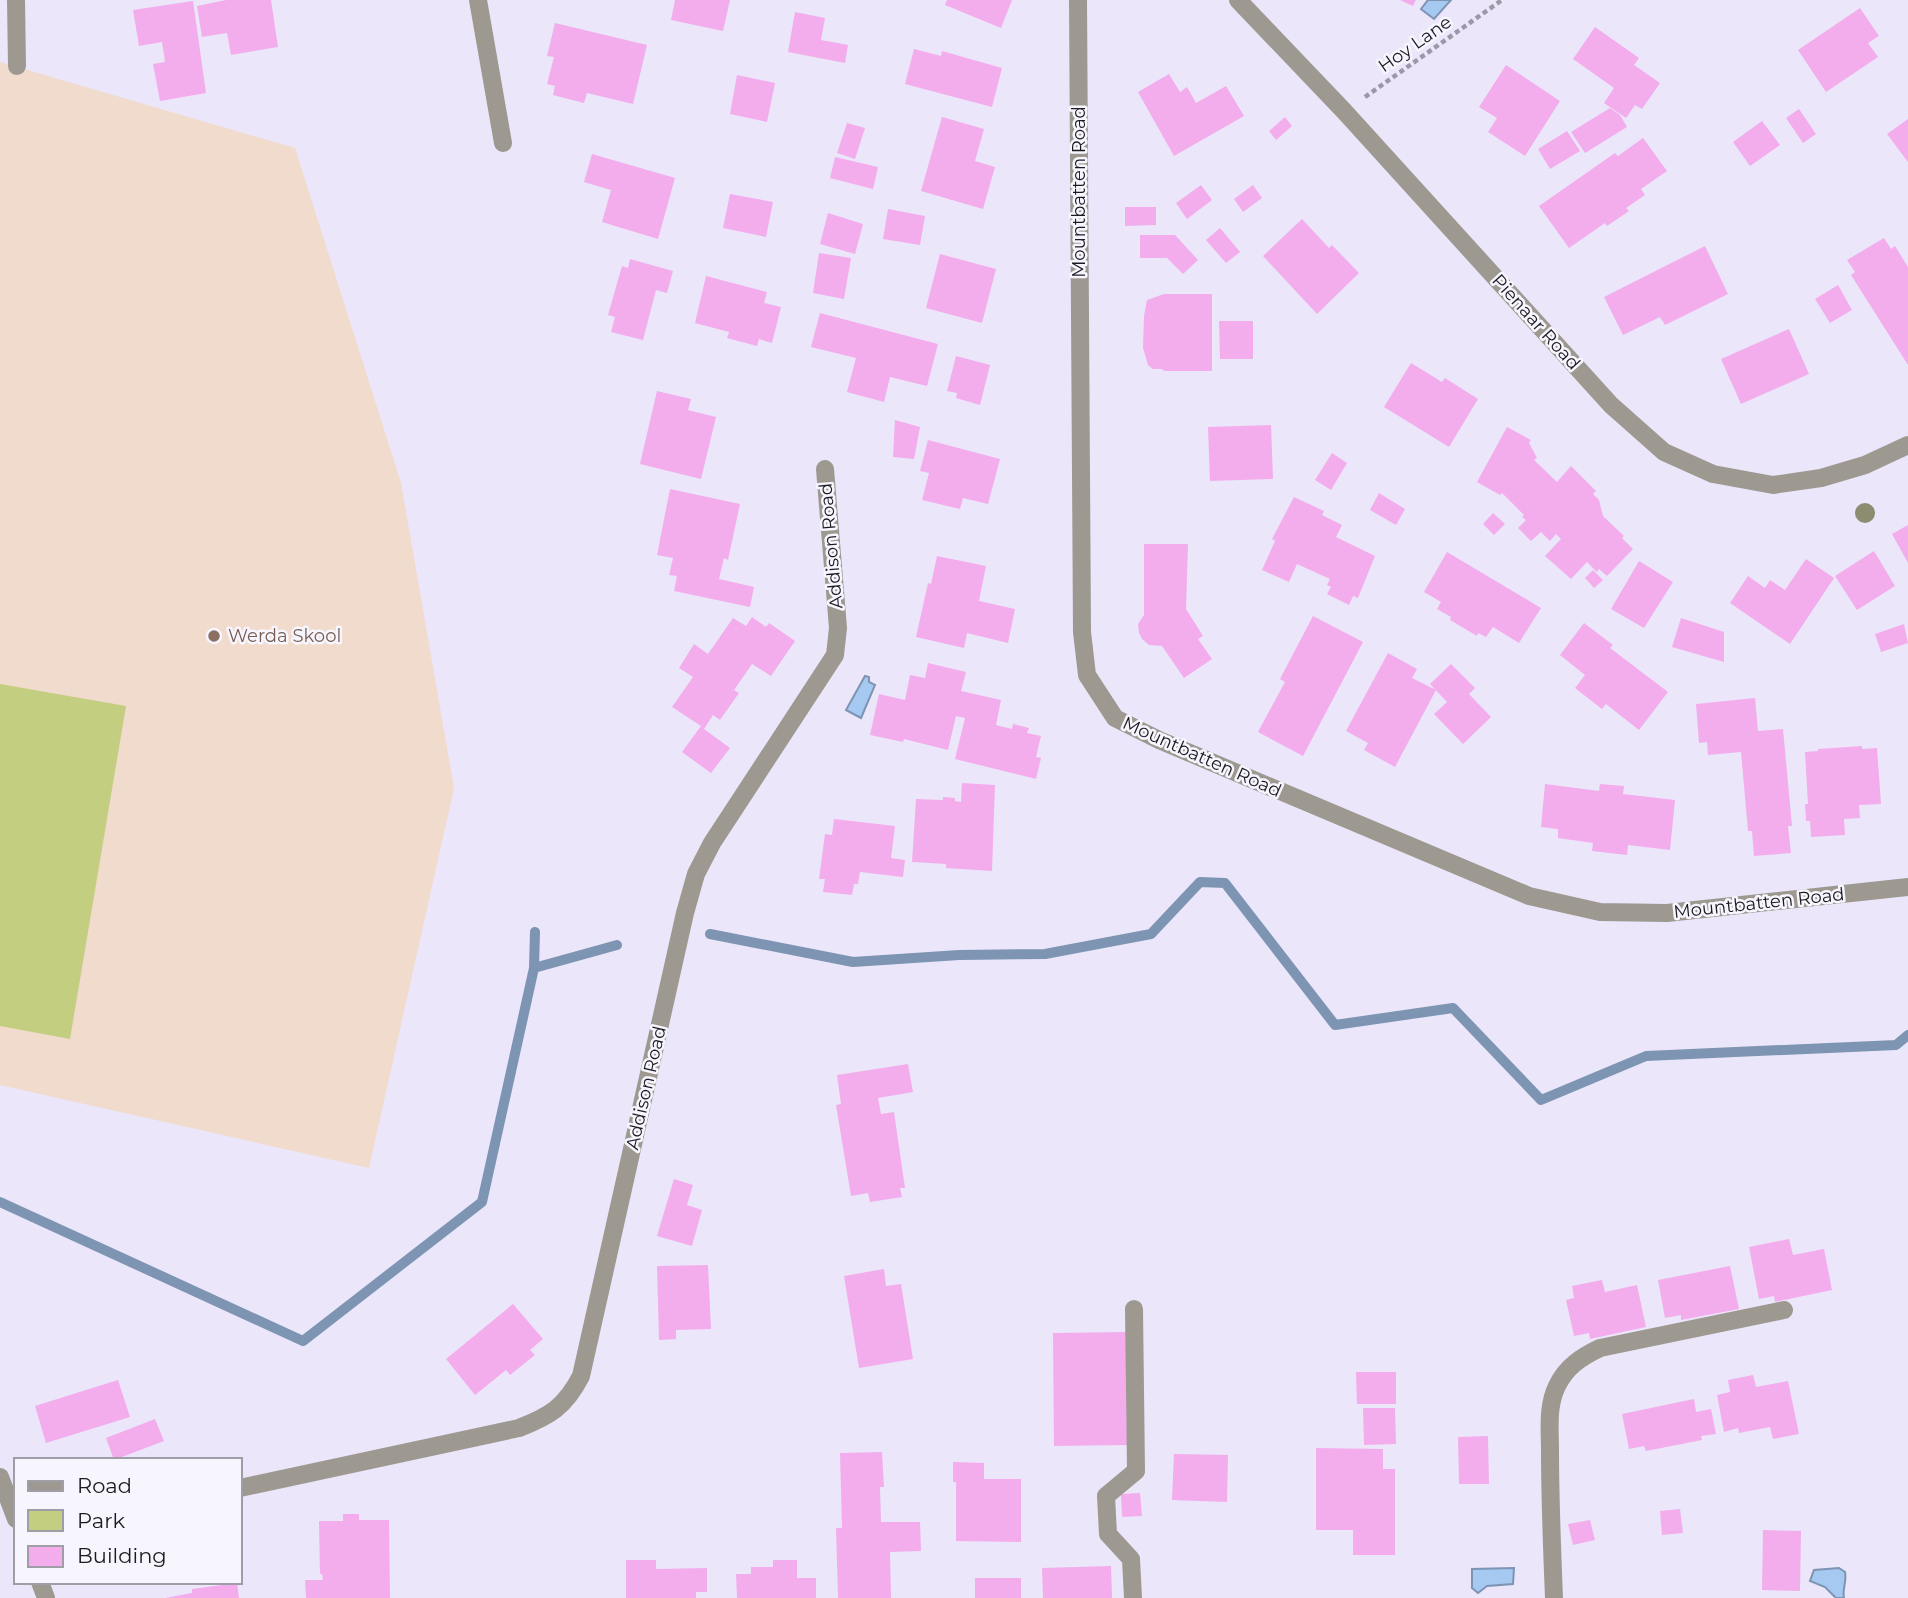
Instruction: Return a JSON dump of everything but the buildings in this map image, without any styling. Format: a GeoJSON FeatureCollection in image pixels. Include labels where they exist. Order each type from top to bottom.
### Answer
{"type":"FeatureCollection","features":[{"type":"Feature","properties":{"kind":"street"},"geometry":{"type":"LineString","coordinates":[[478,0],[503,143]]}},
{"type":"Feature","properties":{"kind":"street","name":"Mountbatten Road"},"geometry":{"type":"LineString","coordinates":[[1078,0],[1082,632],[1087,675],[1115,718],[1159,740],[1528,896],[1600,912],[1667,913],[1908,887]]}},
{"type":"Feature","properties":{"kind":"street","name":"Pienaar Road"},"geometry":{"type":"LineString","coordinates":[[1238,0],[1344,111],[1611,405],[1664,453],[1713,474],[1773,485],[1821,478],[1865,465],[1908,445]]}},
{"type":"Feature","properties":{"kind":"street"},"geometry":{"type":"LineString","coordinates":[[16,1],[17,66]]}},
{"type":"Feature","properties":{"kind":"street","name":"Addison Road"},"geometry":{"type":"LineString","coordinates":[[242,1488],[519,1429],[557,1410],[571,1395],[581,1376],[696,874],[712,843],[835,655],[838,628],[825,469]]}},
{"type":"Feature","properties":{"kind":"street"},"geometry":{"type":"LineString","coordinates":[[1133,1598],[1131,1559],[1108,1534],[1106,1496],[1136,1471],[1134,1309]]}},
{"type":"Feature","properties":{"kind":"street"},"geometry":{"type":"LineString","coordinates":[[1554,1598],[1550,1512],[1551,1409],[1556,1388],[1569,1367],[1582,1356],[1600,1348],[1784,1310]]}},
{"type":"Feature","properties":{"kind":"street"},"geometry":{"type":"LineString","coordinates":[[0,1477],[14,1514]]}},
{"type":"Feature","properties":{"kind":"path","name":"Hoy Lane"},"geometry":{"type":"LineString","coordinates":[[1344,111],[1502,0]]}},
{"type":"Feature","properties":{"kind":"shaded area","name":"Werda Skool"},"geometry":{"type":"Polygon","coordinates":[[[0,62],[295,148],[401,483],[454,788],[369,1168],[0,1085],[0,62]]]}},
{"type":"Feature","properties":{"kind":"green space"},"geometry":{"type":"Polygon","coordinates":[[[0,684],[126,706],[70,1039],[0,1026],[0,684]]]}},
{"type":"Feature","properties":{"kind":"water"},"geometry":{"type":"Polygon","coordinates":[[[1428,0],[1451,0],[1434,19],[1421,9],[1428,0]]]}},
{"type":"Feature","properties":{"kind":"water"},"geometry":{"type":"Polygon","coordinates":[[[865,676],[875,685],[861,718],[846,710],[865,676]]]}},
{"type":"Feature","properties":{"kind":"water"},"geometry":{"type":"Polygon","coordinates":[[[1514,1568],[1513,1584],[1487,1586],[1478,1593],[1472,1588],[1472,1569],[1514,1568]]]}},
{"type":"Feature","properties":{"kind":"water"},"geometry":{"type":"Polygon","coordinates":[[[1839,1568],[1845,1572],[1844,1598],[1836,1598],[1825,1587],[1810,1581],[1814,1570],[1839,1568]]]}},
{"type":"Feature","properties":{"kind":"waterway"},"geometry":{"type":"LineString","coordinates":[[710,934],[853,962],[959,955],[1045,954],[1151,934],[1200,882],[1225,883],[1335,1025],[1453,1008],[1541,1100],[1646,1056],[1896,1045],[1908,1035]]}},
{"type":"Feature","properties":{"kind":"waterway"},"geometry":{"type":"LineString","coordinates":[[0,1202],[303,1341],[482,1202],[534,968],[535,932]]}},
{"type":"Feature","properties":{"kind":"waterway"},"geometry":{"type":"LineString","coordinates":[[534,968],[617,945]]}},
{"type":"Feature","properties":{"kind":"place","name":"Werda Skool"},"geometry":{"type":"Point","coordinates":[214,636]}}]}
